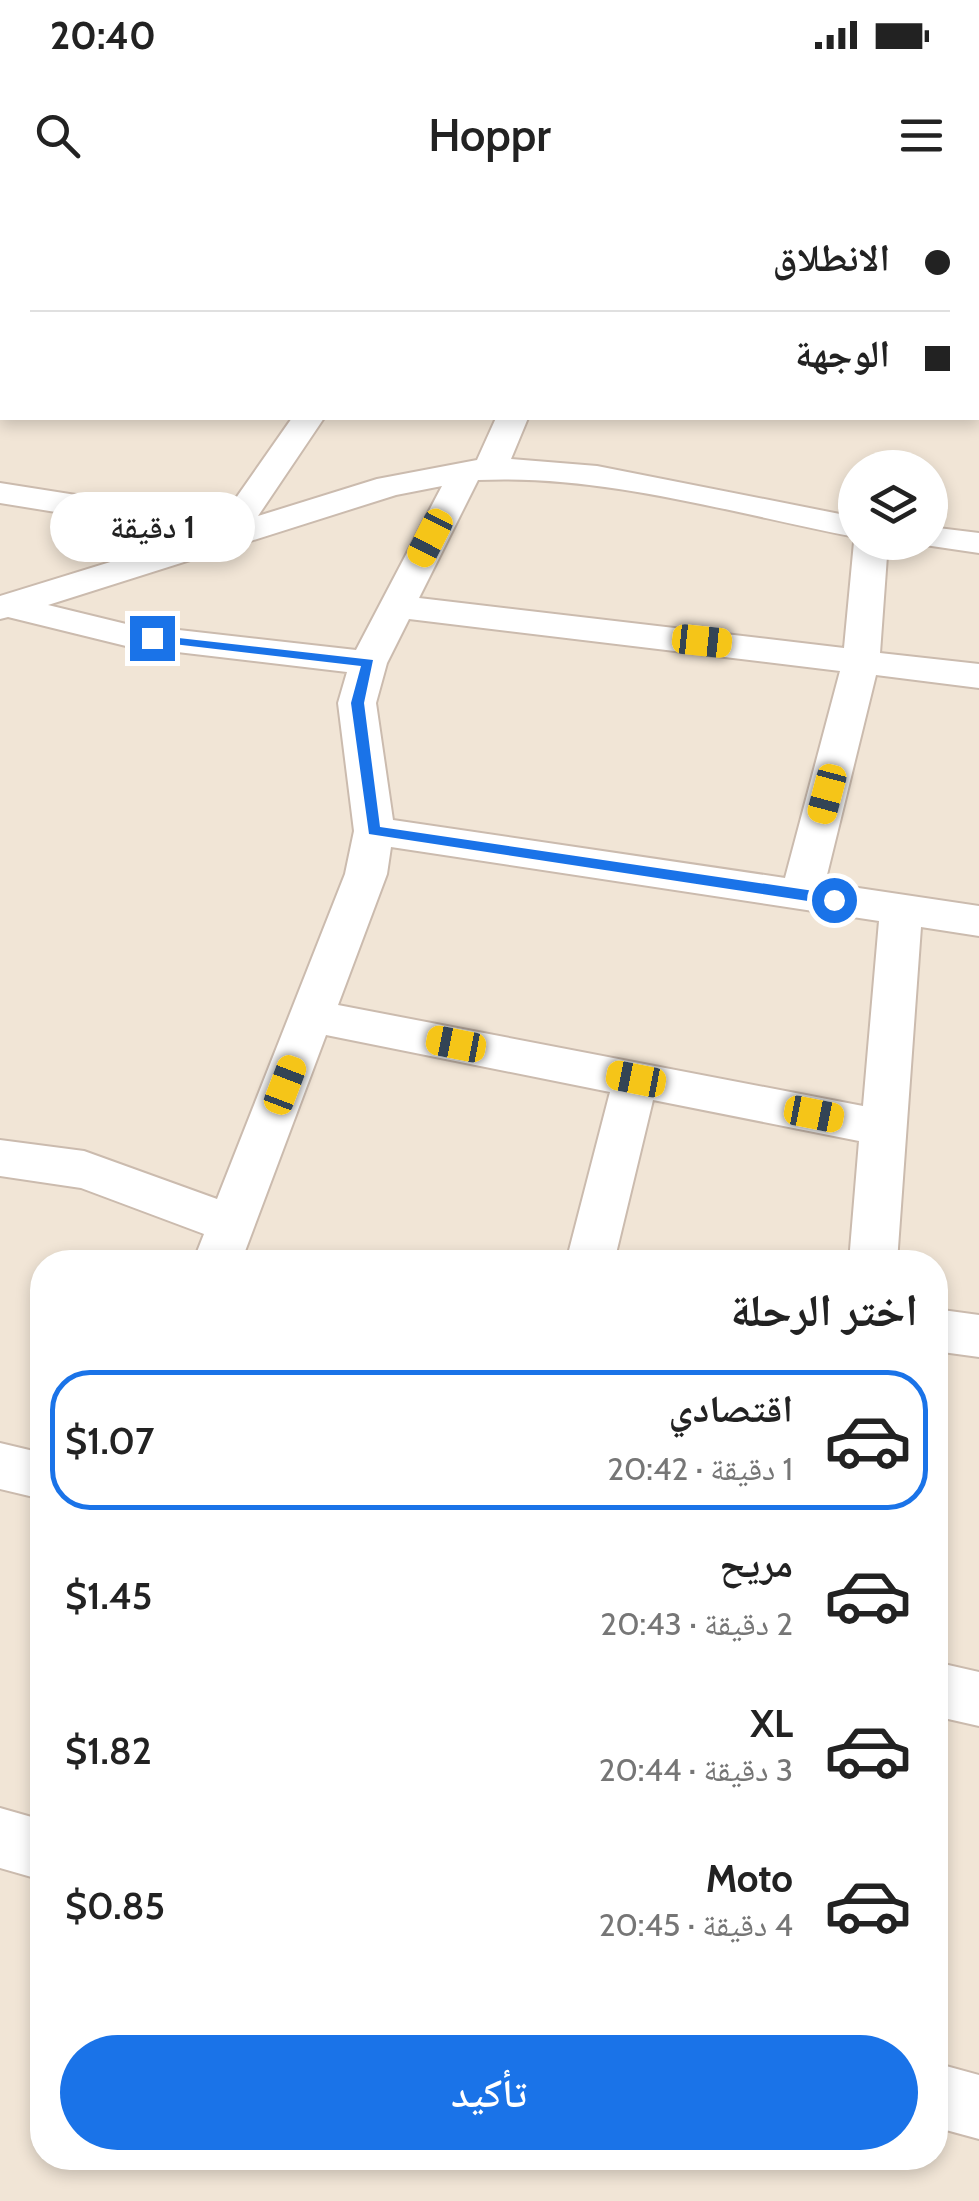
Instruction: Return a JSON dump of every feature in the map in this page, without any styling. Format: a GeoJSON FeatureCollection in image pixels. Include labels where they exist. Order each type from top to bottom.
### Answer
{"type":"FeatureCollection","features":[{"type":"Feature","properties":{"kind":"street"},"geometry":{"type":"LineString","coordinates":[[237,531],[307,420]]}},
{"type":"Feature","properties":{"kind":"street"},"geometry":{"type":"LineString","coordinates":[[0,1158],[84,1170],[224,1243],[366,874],[374,831],[357,703],[368,662],[396,606],[511,420]]}},
{"type":"Feature","properties":{"kind":"street"},"geometry":{"type":"LineString","coordinates":[[4,607],[389,486],[477,470],[524,468],[597,476],[838,524]]}},
{"type":"Feature","properties":{"kind":"street"},"geometry":{"type":"LineString","coordinates":[[0,493],[237,531]]}},
{"type":"Feature","properties":{"kind":"street"},"geometry":{"type":"LineString","coordinates":[[948,539],[979,543]]}},
{"type":"Feature","properties":{"kind":"street"},"geometry":{"type":"LineString","coordinates":[[801,894],[861,660],[869,560]]}},
{"type":"Feature","properties":{"kind":"street"},"geometry":{"type":"LineString","coordinates":[[396,606],[979,676]]}},
{"type":"Feature","properties":{"kind":"street"},"geometry":{"type":"LineString","coordinates":[[4,607],[126,635],[368,662]]}},
{"type":"Feature","properties":{"kind":"street"},"geometry":{"type":"LineString","coordinates":[[374,831],[979,921]]}},
{"type":"Feature","properties":{"kind":"street"},"geometry":{"type":"LineString","coordinates":[[873,1250],[901,910]]}},
{"type":"Feature","properties":{"kind":"street"},"geometry":{"type":"LineString","coordinates":[[312,1016],[884,1128]]}},
{"type":"Feature","properties":{"kind":"street"},"geometry":{"type":"LineString","coordinates":[[593,1250],[636,1079]]}},
{"type":"Feature","properties":{"kind":"street"},"geometry":{"type":"LineString","coordinates":[[948,1332],[979,1336]]}},
{"type":"Feature","properties":{"kind":"street"},"geometry":{"type":"LineString","coordinates":[[0,1466],[30,1473]]}},
{"type":"Feature","properties":{"kind":"street"},"geometry":{"type":"LineString","coordinates":[[948,1692],[979,1699]]}},
{"type":"Feature","properties":{"kind":"street"},"geometry":{"type":"LineString","coordinates":[[0,1838],[30,1847]]}},
{"type":"Feature","properties":{"kind":"street"},"geometry":{"type":"LineString","coordinates":[[948,2099],[979,2108]]}},
{"type":"Feature","properties":{"kind":"shaded area"},"geometry":{"type":"Polygon","coordinates":[[[0,420],[979,420],[979,2201],[0,2201],[0,420]]]}},
{"type":"Feature","properties":{"kind":"route"},"geometry":{"type":"LineString","coordinates":[[152,638],[368,662],[357,703],[359,742],[374,831],[834,900]]}}]}
